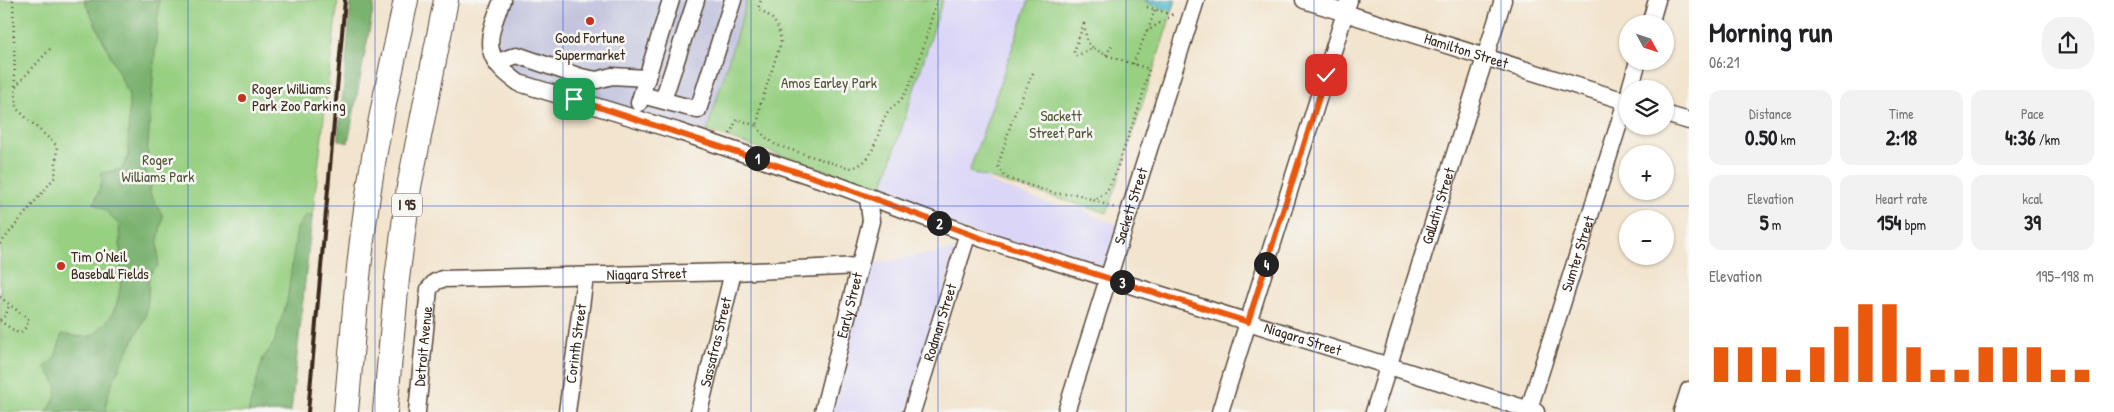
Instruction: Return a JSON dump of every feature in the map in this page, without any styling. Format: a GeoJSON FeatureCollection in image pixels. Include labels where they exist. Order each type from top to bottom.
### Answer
{"type":"FeatureCollection","features":[{"type":"Feature","properties":{"kind":"highway"},"geometry":{"type":"LineString","coordinates":[[346,412],[358,276],[368,192],[377,136],[406,0]]}},
{"type":"Feature","properties":{"kind":"highway","name":"I 95"},"geometry":{"type":"LineString","coordinates":[[385,412],[398,270],[409,187],[446,0]]}},
{"type":"Feature","properties":{"kind":"street"},"geometry":{"type":"LineString","coordinates":[[502,0],[490,32],[490,51],[496,63],[517,55],[581,77],[597,80],[612,76],[647,78]]}},
{"type":"Feature","properties":{"kind":"street"},"geometry":{"type":"LineString","coordinates":[[635,118],[671,0]]}},
{"type":"Feature","properties":{"kind":"street"},"geometry":{"type":"LineString","coordinates":[[663,100],[696,0]]}},
{"type":"Feature","properties":{"kind":"street"},"geometry":{"type":"LineString","coordinates":[[642,94],[698,110],[733,0]]}},
{"type":"Feature","properties":{"kind":"street","name":"Sackett Street"},"geometry":{"type":"LineString","coordinates":[[1066,412],[1196,0]]}},
{"type":"Feature","properties":{"kind":"street","name":"Hamilton Street"},"geometry":{"type":"LineString","coordinates":[[1304,0],[1347,6],[1486,57],[1619,94]]}},
{"type":"Feature","properties":{"kind":"street","name":"Gallatin Street"},"geometry":{"type":"LineString","coordinates":[[1374,412],[1504,0]]}},
{"type":"Feature","properties":{"kind":"street"},"geometry":{"type":"LineString","coordinates":[[1653,15],[1658,0]]}},
{"type":"Feature","properties":{"kind":"street"},"geometry":{"type":"LineString","coordinates":[[1220,412],[1347,6]]}},
{"type":"Feature","properties":{"kind":"street","name":"Niagara Street"},"geometry":{"type":"LineString","coordinates":[[496,63],[506,74],[519,83],[635,118],[983,239],[1531,411]]}},
{"type":"Feature","properties":{"kind":"street"},"geometry":{"type":"LineString","coordinates":[[574,99],[581,77]]}},
{"type":"Feature","properties":{"kind":"street"},"geometry":{"type":"LineString","coordinates":[[1674,117],[1689,121]]}},
{"type":"Feature","properties":{"kind":"street","name":"Sumter Street"},"geometry":{"type":"LineString","coordinates":[[1531,411],[1619,126]]}},
{"type":"Feature","properties":{"kind":"street","name":"Early Street"},"geometry":{"type":"LineString","coordinates":[[823,412],[871,221],[868,198]]}},
{"type":"Feature","properties":{"kind":"street","name":"Rodman Street"},"geometry":{"type":"LineString","coordinates":[[912,412],[968,233]]}},
{"type":"Feature","properties":{"kind":"street","name":"Niagara Street"},"geometry":{"type":"LineString","coordinates":[[435,282],[442,279],[465,278],[585,277],[859,266]]}},
{"type":"Feature","properties":{"kind":"street","name":"Sassafras Street"},"geometry":{"type":"LineString","coordinates":[[699,412],[733,272]]}},
{"type":"Feature","properties":{"kind":"street","name":"Corinth Street"},"geometry":{"type":"LineString","coordinates":[[567,412],[585,277]]}},
{"type":"Feature","properties":{"kind":"street","name":"Detroit Avenue"},"geometry":{"type":"LineString","coordinates":[[417,412],[428,289],[435,282]]}},
{"type":"Feature","properties":{"kind":"street"},"geometry":{"type":"LineString","coordinates":[[1682,412],[1689,390]]}},
{"type":"Feature","properties":{"kind":"path"},"geometry":{"type":"LineString","coordinates":[[0,244],[56,177],[58,146],[16,109],[13,0]]}},
{"type":"Feature","properties":{"kind":"path"},"geometry":{"type":"LineString","coordinates":[[757,126],[761,103],[781,42],[774,18],[758,9],[761,0]]}},
{"type":"Feature","properties":{"kind":"path"},"geometry":{"type":"LineString","coordinates":[[728,138],[737,119],[757,126],[764,136],[776,145],[848,168],[860,166],[870,156],[886,113],[903,98],[911,82],[937,0]]}},
{"type":"Feature","properties":{"kind":"path"},"geometry":{"type":"LineString","coordinates":[[1147,7],[1189,20]]}},
{"type":"Feature","properties":{"kind":"path"},"geometry":{"type":"LineString","coordinates":[[1133,64],[1155,10]]}},
{"type":"Feature","properties":{"kind":"path"},"geometry":{"type":"LineString","coordinates":[[1147,31],[1173,15]]}},
{"type":"Feature","properties":{"kind":"path"},"geometry":{"type":"LineString","coordinates":[[1093,48],[1076,56],[1074,52],[1084,23],[1087,42],[1093,48],[1106,55],[1149,69],[1141,101],[1114,177],[1106,192],[1094,201]]}},
{"type":"Feature","properties":{"kind":"path"},"geometry":{"type":"LineString","coordinates":[[1106,55],[1112,45]]}},
{"type":"Feature","properties":{"kind":"path"},"geometry":{"type":"LineString","coordinates":[[15,87],[50,49]]}},
{"type":"Feature","properties":{"kind":"path"},"geometry":{"type":"LineString","coordinates":[[1032,73],[1012,120],[998,166],[1000,172],[1009,179],[1049,192],[1076,194],[1129,213]]}},
{"type":"Feature","properties":{"kind":"path"},"geometry":{"type":"LineString","coordinates":[[0,297],[28,319],[28,323],[22,332],[18,333],[0,321],[6,315],[9,305]]}},
{"type":"Feature","properties":{"kind":"shaded area"},"geometry":{"type":"Polygon","coordinates":[[[503,0],[754,0],[706,141],[522,85],[495,61],[503,0]]]}},
{"type":"Feature","properties":{"kind":"shaded area"},"geometry":{"type":"Polygon","coordinates":[[[941,0],[1051,0],[989,182],[1053,205],[1083,209],[1097,218],[1120,225],[1105,276],[866,197],[894,119],[925,58],[926,46],[932,37],[938,16],[938,4],[941,0]]]}},
{"type":"Feature","properties":{"kind":"shaded area"},"geometry":{"type":"Polygon","coordinates":[[[956,249],[909,412],[823,412],[865,265],[956,249]]]}},
{"type":"Feature","properties":{"kind":"green space","name":"Roger Williams Park"},"geometry":{"type":"Polygon","coordinates":[[[0,0],[338,0],[300,320],[284,412],[0,412],[0,0]]]}},
{"type":"Feature","properties":{"kind":"green space"},"geometry":{"type":"Polygon","coordinates":[[[84,0],[159,0],[146,171],[151,182],[150,193],[163,216],[158,240],[158,266],[149,275],[145,317],[114,379],[106,404],[107,412],[47,412],[55,399],[56,389],[45,367],[55,358],[62,334],[86,337],[95,334],[110,317],[116,306],[121,279],[119,225],[105,210],[94,204],[102,181],[101,173],[122,169],[128,156],[129,95],[84,0]]]}},
{"type":"Feature","properties":{"kind":"green space"},"geometry":{"type":"Polygon","coordinates":[[[351,0],[375,0],[348,143],[339,140],[338,134],[351,0]]]}},
{"type":"Feature","properties":{"kind":"green space","name":"Amos Earley Park"},"geometry":{"type":"Polygon","coordinates":[[[747,0],[943,0],[882,189],[707,131],[747,0]]]}},
{"type":"Feature","properties":{"kind":"green space","name":"Sackett Street Park"},"geometry":{"type":"Polygon","coordinates":[[[1029,0],[1176,0],[1107,213],[969,172],[1029,0]]]}},
{"type":"Feature","properties":{"kind":"green space"},"geometry":{"type":"Polygon","coordinates":[[[309,214],[312,216],[291,412],[248,412],[263,358],[274,343],[287,301],[297,228],[304,217],[309,214]]]}},
{"type":"Feature","properties":{"kind":"water"},"geometry":{"type":"Polygon","coordinates":[[[1144,0],[1175,0],[1172,11],[1144,0]]]}},
{"type":"Feature","properties":{"kind":"railway"},"geometry":{"type":"LineString","coordinates":[[308,412],[345,0]]}},
{"type":"Feature","properties":{"kind":"place","name":"Good Fortune Supermarket"},"geometry":{"type":"Point","coordinates":[590,21]}},
{"type":"Feature","properties":{"kind":"place","name":"Roger Williams Park Zoo Parking"},"geometry":{"type":"Point","coordinates":[242,98]}},
{"type":"Feature","properties":{"kind":"place","name":"Tim O'Neil Baseball Fields"},"geometry":{"type":"Point","coordinates":[61,266]}},
{"type":"Feature","properties":{"kind":"route"},"geometry":{"type":"LineString","coordinates":[[574,99],[837,185],[983,239],[1248,322],[1326,75]]}}]}
